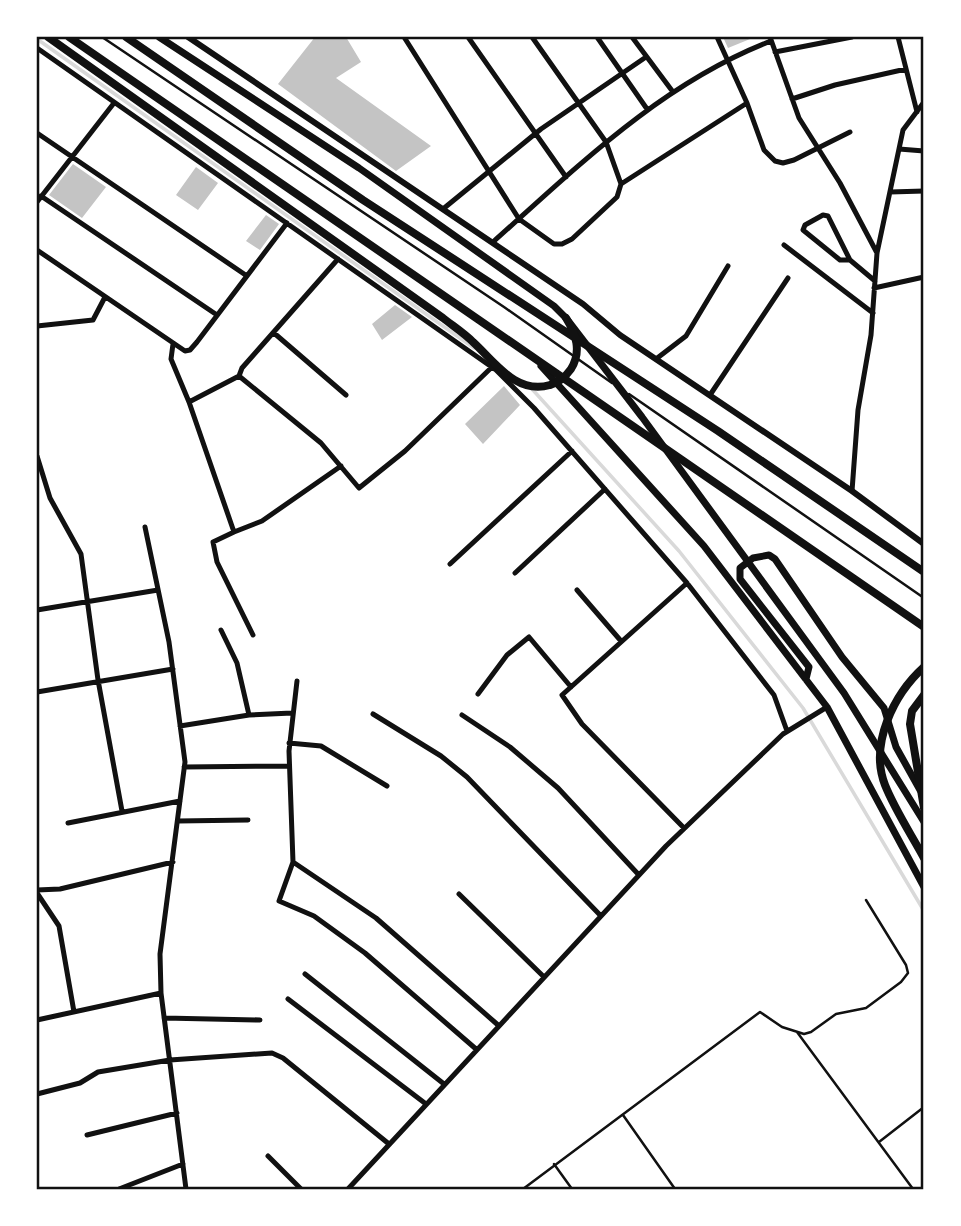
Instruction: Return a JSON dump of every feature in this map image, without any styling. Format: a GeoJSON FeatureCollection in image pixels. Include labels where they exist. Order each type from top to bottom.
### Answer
{"type":"FeatureCollection","features":[{"type":"Feature","properties":{"kind":"main road"},"geometry":{"type":"LineString","coordinates":[[48,37],[443,318],[471,340],[510,378],[523,386],[540,388],[554,384],[567,374],[574,363],[578,351],[576,334],[566,318]]}},
{"type":"Feature","properties":{"kind":"main road"},"geometry":{"type":"LineString","coordinates":[[69,37],[924,627]]}},
{"type":"Feature","properties":{"kind":"main road"},"geometry":{"type":"LineString","coordinates":[[126,37],[363,200],[718,431],[924,572]]}},
{"type":"Feature","properties":{"kind":"main road"},"geometry":{"type":"LineString","coordinates":[[159,37],[359,168],[554,306],[566,318],[642,417],[867,727],[924,822]]}},
{"type":"Feature","properties":{"kind":"main road"},"geometry":{"type":"LineString","coordinates":[[534,358],[704,546],[827,706],[924,887]]}},
{"type":"Feature","properties":{"kind":"main road"},"geometry":{"type":"LineString","coordinates":[[806,679],[809,667],[740,579],[740,568],[753,558],[769,555],[779,564],[842,657],[879,701],[901,756],[922,793]]}},
{"type":"Feature","properties":{"kind":"main road"},"geometry":{"type":"LineString","coordinates":[[924,667],[910,680],[884,725],[881,764],[884,783],[924,858]]}},
{"type":"Feature","properties":{"kind":"main road"},"geometry":{"type":"LineString","coordinates":[[924,695],[912,711],[910,724],[924,808]]}},
{"type":"Feature","properties":{"kind":"street"},"geometry":{"type":"LineString","coordinates":[[188,37],[493,242],[583,304],[620,335],[852,491],[924,544]]}},
{"type":"Feature","properties":{"kind":"street"},"geometry":{"type":"LineString","coordinates":[[404,37],[519,219],[554,244],[562,244],[572,239],[617,197],[621,184],[606,142],[532,37]]}},
{"type":"Feature","properties":{"kind":"street"},"geometry":{"type":"LineString","coordinates":[[468,37],[566,177]]}},
{"type":"Feature","properties":{"kind":"street"},"geometry":{"type":"LineString","coordinates":[[597,37],[647,109]]}},
{"type":"Feature","properties":{"kind":"street"},"geometry":{"type":"LineString","coordinates":[[632,37],[673,92]]}},
{"type":"Feature","properties":{"kind":"street"},"geometry":{"type":"LineString","coordinates":[[717,37],[747,103],[764,150],[775,161],[783,163],[850,132]]}},
{"type":"Feature","properties":{"kind":"street"},"geometry":{"type":"LineString","coordinates":[[775,52],[852,37]]}},
{"type":"Feature","properties":{"kind":"street"},"geometry":{"type":"LineString","coordinates":[[898,37],[917,112]]}},
{"type":"Feature","properties":{"kind":"street"},"geometry":{"type":"LineString","coordinates":[[493,242],[647,109],[771,39],[799,118],[840,183],[877,253]]}},
{"type":"Feature","properties":{"kind":"street"},"geometry":{"type":"LineString","coordinates":[[37,48],[492,367],[534,408],[687,583],[775,695],[787,731]]}},
{"type":"Feature","properties":{"kind":"street"},"geometry":{"type":"LineString","coordinates":[[443,209],[535,134],[646,57]]}},
{"type":"Feature","properties":{"kind":"street"},"geometry":{"type":"LineString","coordinates":[[792,99],[835,85],[906,69]]}},
{"type":"Feature","properties":{"kind":"street"},"geometry":{"type":"LineString","coordinates":[[852,491],[858,410],[873,313],[877,253],[903,130],[924,102]]}},
{"type":"Feature","properties":{"kind":"street"},"geometry":{"type":"LineString","coordinates":[[37,202],[114,103]]}},
{"type":"Feature","properties":{"kind":"street"},"geometry":{"type":"LineString","coordinates":[[621,184],[747,103]]}},
{"type":"Feature","properties":{"kind":"street"},"geometry":{"type":"LineString","coordinates":[[37,133],[247,276]]}},
{"type":"Feature","properties":{"kind":"street"},"geometry":{"type":"LineString","coordinates":[[899,149],[924,151]]}},
{"type":"Feature","properties":{"kind":"street"},"geometry":{"type":"LineString","coordinates":[[890,192],[924,191]]}},
{"type":"Feature","properties":{"kind":"street"},"geometry":{"type":"LineString","coordinates":[[41,196],[217,315]]}},
{"type":"Feature","properties":{"kind":"street"},"geometry":{"type":"LineString","coordinates":[[850,260],[840,260],[803,230],[805,225],[823,215],[828,216],[850,260],[875,284]]}},
{"type":"Feature","properties":{"kind":"street"},"geometry":{"type":"LineString","coordinates":[[37,250],[185,351],[190,349],[287,223]]}},
{"type":"Feature","properties":{"kind":"street"},"geometry":{"type":"LineString","coordinates":[[784,245],[873,313]]}},
{"type":"Feature","properties":{"kind":"street"},"geometry":{"type":"LineString","coordinates":[[190,402],[239,376],[242,368],[338,259]]}},
{"type":"Feature","properties":{"kind":"street"},"geometry":{"type":"LineString","coordinates":[[656,359],[686,336],[728,266]]}},
{"type":"Feature","properties":{"kind":"street"},"geometry":{"type":"LineString","coordinates":[[875,284],[924,277]]}},
{"type":"Feature","properties":{"kind":"street"},"geometry":{"type":"LineString","coordinates":[[709,395],[788,278]]}},
{"type":"Feature","properties":{"kind":"street"},"geometry":{"type":"LineString","coordinates":[[37,326],[93,320],[105,298]]}},
{"type":"Feature","properties":{"kind":"street"},"geometry":{"type":"LineString","coordinates":[[274,333],[346,395]]}},
{"type":"Feature","properties":{"kind":"street"},"geometry":{"type":"LineString","coordinates":[[173,343],[171,359],[190,402],[234,532]]}},
{"type":"Feature","properties":{"kind":"street"},"geometry":{"type":"LineString","coordinates":[[239,376],[321,443],[359,488],[405,451],[492,367]]}},
{"type":"Feature","properties":{"kind":"street"},"geometry":{"type":"LineString","coordinates":[[450,564],[572,451]]}},
{"type":"Feature","properties":{"kind":"street"},"geometry":{"type":"LineString","coordinates":[[37,456],[50,498],[81,554],[98,680],[122,811]]}},
{"type":"Feature","properties":{"kind":"street"},"geometry":{"type":"LineString","coordinates":[[253,635],[217,562],[213,542],[262,522],[341,466]]}},
{"type":"Feature","properties":{"kind":"street"},"geometry":{"type":"LineString","coordinates":[[515,573],[605,489]]}},
{"type":"Feature","properties":{"kind":"street"},"geometry":{"type":"LineString","coordinates":[[145,527],[173,669],[184,767],[160,954],[161,993],[186,1189]]}},
{"type":"Feature","properties":{"kind":"street"},"geometry":{"type":"LineString","coordinates":[[684,828],[582,724],[562,695],[687,583]]}},
{"type":"Feature","properties":{"kind":"street"},"geometry":{"type":"LineString","coordinates":[[37,610],[158,590]]}},
{"type":"Feature","properties":{"kind":"street"},"geometry":{"type":"LineString","coordinates":[[577,590],[621,641]]}},
{"type":"Feature","properties":{"kind":"street"},"geometry":{"type":"LineString","coordinates":[[221,630],[237,663],[249,715]]}},
{"type":"Feature","properties":{"kind":"street"},"geometry":{"type":"LineString","coordinates":[[478,694],[507,656],[528,637],[571,687]]}},
{"type":"Feature","properties":{"kind":"street"},"geometry":{"type":"LineString","coordinates":[[37,692],[173,669]]}},
{"type":"Feature","properties":{"kind":"street"},"geometry":{"type":"LineString","coordinates":[[297,681],[289,743],[293,862],[279,901],[314,916],[365,953],[476,1049]]}},
{"type":"Feature","properties":{"kind":"street"},"geometry":{"type":"LineString","coordinates":[[348,1189],[543,976],[684,828],[787,731],[827,706]]}},
{"type":"Feature","properties":{"kind":"street"},"geometry":{"type":"LineString","coordinates":[[180,726],[249,715],[292,713]]}},
{"type":"Feature","properties":{"kind":"street"},"geometry":{"type":"LineString","coordinates":[[373,714],[441,756],[467,777],[600,915]]}},
{"type":"Feature","properties":{"kind":"street"},"geometry":{"type":"LineString","coordinates":[[462,715],[510,747],[558,788],[639,874]]}},
{"type":"Feature","properties":{"kind":"street"},"geometry":{"type":"LineString","coordinates":[[289,743],[321,746],[387,786]]}},
{"type":"Feature","properties":{"kind":"street"},"geometry":{"type":"LineString","coordinates":[[184,767],[289,766]]}},
{"type":"Feature","properties":{"kind":"street"},"geometry":{"type":"LineString","coordinates":[[68,823],[180,801]]}},
{"type":"Feature","properties":{"kind":"street"},"geometry":{"type":"LineString","coordinates":[[178,821],[248,820]]}},
{"type":"Feature","properties":{"kind":"street"},"geometry":{"type":"LineString","coordinates":[[74,1012],[59,926],[37,891],[60,889],[173,862]]}},
{"type":"Feature","properties":{"kind":"street"},"geometry":{"type":"LineString","coordinates":[[293,862],[376,918],[498,1025]]}},
{"type":"Feature","properties":{"kind":"street"},"geometry":{"type":"LineString","coordinates":[[459,894],[543,976]]}},
{"type":"Feature","properties":{"kind":"street"},"geometry":{"type":"LineString","coordinates":[[304,974],[444,1084]]}},
{"type":"Feature","properties":{"kind":"street"},"geometry":{"type":"LineString","coordinates":[[37,1020],[161,993]]}},
{"type":"Feature","properties":{"kind":"street"},"geometry":{"type":"LineString","coordinates":[[288,999],[426,1104]]}},
{"type":"Feature","properties":{"kind":"street"},"geometry":{"type":"LineString","coordinates":[[164,1018],[260,1020]]}},
{"type":"Feature","properties":{"kind":"street"},"geometry":{"type":"LineString","coordinates":[[37,1094],[80,1083],[98,1072],[170,1060],[272,1053],[284,1058],[389,1144]]}},
{"type":"Feature","properties":{"kind":"street"},"geometry":{"type":"LineString","coordinates":[[87,1135],[177,1113]]}},
{"type":"Feature","properties":{"kind":"street"},"geometry":{"type":"LineString","coordinates":[[268,1156],[301,1189]]}},
{"type":"Feature","properties":{"kind":"street"},"geometry":{"type":"LineString","coordinates":[[119,1189],[183,1164]]}},
{"type":"Feature","properties":{"kind":"lane"},"geometry":{"type":"LineString","coordinates":[[102,37],[504,307],[924,598]]}},
{"type":"Feature","properties":{"kind":"lane"},"geometry":{"type":"LineString","coordinates":[[523,1189],[760,1012],[782,1027],[804,1034],[811,1032],[835,1014],[866,1008],[906,976],[906,965],[866,900]]}},
{"type":"Feature","properties":{"kind":"lane"},"geometry":{"type":"LineString","coordinates":[[797,1032],[913,1189]]}},
{"type":"Feature","properties":{"kind":"lane"},"geometry":{"type":"LineString","coordinates":[[879,1143],[924,1107]]}},
{"type":"Feature","properties":{"kind":"lane"},"geometry":{"type":"LineString","coordinates":[[623,1115],[675,1189]]}},
{"type":"Feature","properties":{"kind":"lane"},"geometry":{"type":"LineString","coordinates":[[554,1164],[572,1189]]}},
{"type":"Feature","properties":{"kind":"building"},"geometry":{"type":"Polygon","coordinates":[[[315,37],[346,37],[361,62],[336,78],[431,146],[396,171],[278,84],[315,37]]]}},
{"type":"Feature","properties":{"kind":"building"},"geometry":{"type":"Polygon","coordinates":[[[723,37],[755,37],[728,48],[723,37]]]}},
{"type":"Feature","properties":{"kind":"building"},"geometry":{"type":"Polygon","coordinates":[[[73,164],[106,187],[82,218],[49,195],[73,164]]]}},
{"type":"Feature","properties":{"kind":"building"},"geometry":{"type":"Polygon","coordinates":[[[196,167],[218,183],[198,210],[176,195],[196,167]]]}},
{"type":"Feature","properties":{"kind":"building"},"geometry":{"type":"Polygon","coordinates":[[[266,215],[279,224],[260,250],[246,241],[266,215]]]}},
{"type":"Feature","properties":{"kind":"building"},"geometry":{"type":"Polygon","coordinates":[[[395,305],[412,317],[382,340],[372,324],[395,305]]]}},
{"type":"Feature","properties":{"kind":"building"},"geometry":{"type":"Polygon","coordinates":[[[504,386],[520,405],[483,444],[465,424],[504,386]]]}},
{"type":"Feature","properties":{"kind":"waterway"},"geometry":{"type":"LineString","coordinates":[[37,39],[474,348]]}},
{"type":"Feature","properties":{"kind":"waterway"},"geometry":{"type":"LineString","coordinates":[[532,389],[679,551],[803,708],[924,911]]}}]}
